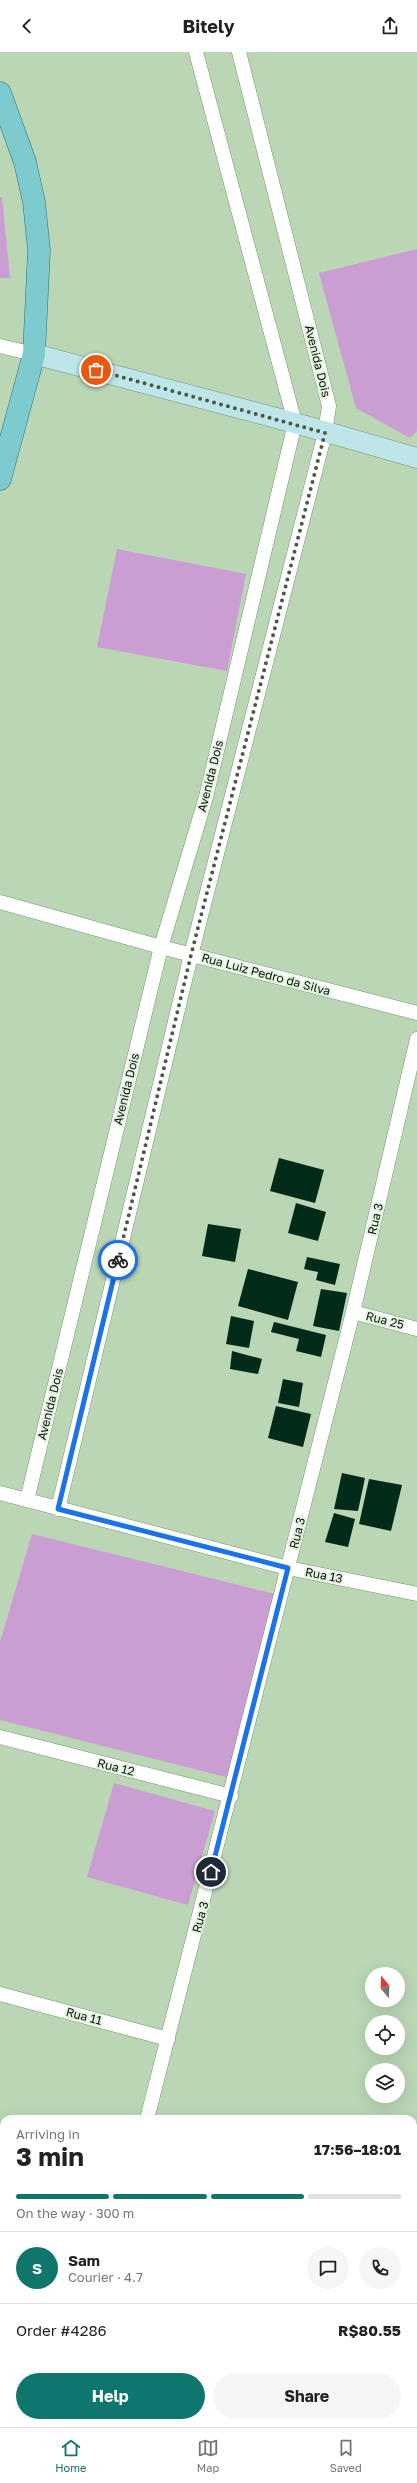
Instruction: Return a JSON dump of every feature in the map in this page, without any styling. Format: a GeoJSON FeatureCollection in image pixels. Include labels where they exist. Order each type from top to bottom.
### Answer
{"type":"FeatureCollection","features":[{"type":"Feature","properties":{"kind":"main road"},"geometry":{"type":"LineString","coordinates":[[0,93],[25,162],[34,202],[39,250],[34,354],[0,479]]}},
{"type":"Feature","properties":{"kind":"main road"},"geometry":{"type":"LineString","coordinates":[[34,354],[295,423],[325,433],[417,458]]}},
{"type":"Feature","properties":{"kind":"street","name":"Avenida Dois"},"geometry":{"type":"LineString","coordinates":[[27,1500],[161,947],[206,797],[295,423],[196,52]]}},
{"type":"Feature","properties":{"kind":"street","name":"Avenida Dois"},"geometry":{"type":"LineString","coordinates":[[58,1509],[191,955],[325,433],[329,406],[240,52]]}},
{"type":"Feature","properties":{"kind":"street"},"geometry":{"type":"LineString","coordinates":[[0,346],[34,354]]}},
{"type":"Feature","properties":{"kind":"street","name":"Rua Luiz Pedro da Silva"},"geometry":{"type":"LineString","coordinates":[[0,902],[191,955],[417,1013]]}},
{"type":"Feature","properties":{"kind":"street","name":"Rua 3"},"geometry":{"type":"LineString","coordinates":[[149,2115],[353,1312],[417,1039]]}},
{"type":"Feature","properties":{"kind":"street","name":"Rua 25"},"geometry":{"type":"LineString","coordinates":[[353,1312],[417,1329]]}},
{"type":"Feature","properties":{"kind":"street","name":"Rua 13"},"geometry":{"type":"LineString","coordinates":[[0,1494],[288,1568],[417,1594]]}},
{"type":"Feature","properties":{"kind":"street","name":"Rua 12"},"geometry":{"type":"LineString","coordinates":[[0,1738],[231,1796]]}},
{"type":"Feature","properties":{"kind":"street","name":"Rua 11"},"geometry":{"type":"LineString","coordinates":[[0,1994],[168,2039]]}},
{"type":"Feature","properties":{"kind":"shaded area"},"geometry":{"type":"Polygon","coordinates":[[[0,197],[2,197],[10,278],[0,278],[0,197]]]}},
{"type":"Feature","properties":{"kind":"shaded area"},"geometry":{"type":"Polygon","coordinates":[[[417,249],[417,431],[410,438],[356,408],[319,273],[417,249]]]}},
{"type":"Feature","properties":{"kind":"shaded area"},"geometry":{"type":"Polygon","coordinates":[[[117,549],[246,574],[227,671],[97,647],[117,549]]]}},
{"type":"Feature","properties":{"kind":"shaded area"},"geometry":{"type":"Polygon","coordinates":[[[32,1534],[275,1594],[230,1778],[0,1720],[0,1642],[32,1534]]]}},
{"type":"Feature","properties":{"kind":"shaded area"},"geometry":{"type":"Polygon","coordinates":[[[114,1783],[215,1811],[188,1905],[87,1877],[114,1783]]]}},
{"type":"Feature","properties":{"kind":"building"},"geometry":{"type":"Polygon","coordinates":[[[279,1158],[324,1170],[315,1203],[270,1191],[279,1158]]]}},
{"type":"Feature","properties":{"kind":"building"},"geometry":{"type":"Polygon","coordinates":[[[296,1203],[326,1212],[318,1241],[288,1233],[296,1203]]]}},
{"type":"Feature","properties":{"kind":"building"},"geometry":{"type":"Polygon","coordinates":[[[208,1224],[241,1229],[235,1262],[202,1256],[208,1224]]]}},
{"type":"Feature","properties":{"kind":"building"},"geometry":{"type":"Polygon","coordinates":[[[307,1257],[340,1264],[335,1285],[316,1280],[318,1272],[304,1269],[307,1257]]]}},
{"type":"Feature","properties":{"kind":"building"},"geometry":{"type":"Polygon","coordinates":[[[248,1269],[298,1282],[288,1320],[238,1306],[248,1269]]]}},
{"type":"Feature","properties":{"kind":"building"},"geometry":{"type":"Polygon","coordinates":[[[321,1289],[347,1293],[339,1331],[313,1326],[321,1289]]]}},
{"type":"Feature","properties":{"kind":"building"},"geometry":{"type":"Polygon","coordinates":[[[231,1316],[254,1321],[249,1348],[226,1344],[231,1316]]]}},
{"type":"Feature","properties":{"kind":"building"},"geometry":{"type":"Polygon","coordinates":[[[274,1322],[326,1335],[321,1357],[296,1351],[299,1339],[271,1332],[274,1322]]]}},
{"type":"Feature","properties":{"kind":"building"},"geometry":{"type":"Polygon","coordinates":[[[232,1351],[262,1359],[258,1374],[230,1369],[232,1351]]]}},
{"type":"Feature","properties":{"kind":"building"},"geometry":{"type":"Polygon","coordinates":[[[283,1379],[303,1383],[299,1407],[278,1403],[283,1379]]]}},
{"type":"Feature","properties":{"kind":"building"},"geometry":{"type":"Polygon","coordinates":[[[276,1406],[311,1414],[303,1447],[268,1438],[276,1406]]]}},
{"type":"Feature","properties":{"kind":"building"},"geometry":{"type":"Polygon","coordinates":[[[342,1473],[365,1478],[358,1511],[334,1509],[342,1473]]]}},
{"type":"Feature","properties":{"kind":"building"},"geometry":{"type":"Polygon","coordinates":[[[369,1479],[402,1485],[391,1531],[359,1524],[369,1479]]]}},
{"type":"Feature","properties":{"kind":"building"},"geometry":{"type":"Polygon","coordinates":[[[334,1513],[355,1519],[348,1547],[325,1542],[334,1513]]]}},
{"type":"Feature","properties":{"kind":"way so far"},"geometry":{"type":"LineString","coordinates":[[96,370],[295,423],[325,433],[191,955],[118,1260]]}},
{"type":"Feature","properties":{"kind":"route"},"geometry":{"type":"LineString","coordinates":[[118,1260],[58,1509],[288,1568],[211,1872]]}}]}
